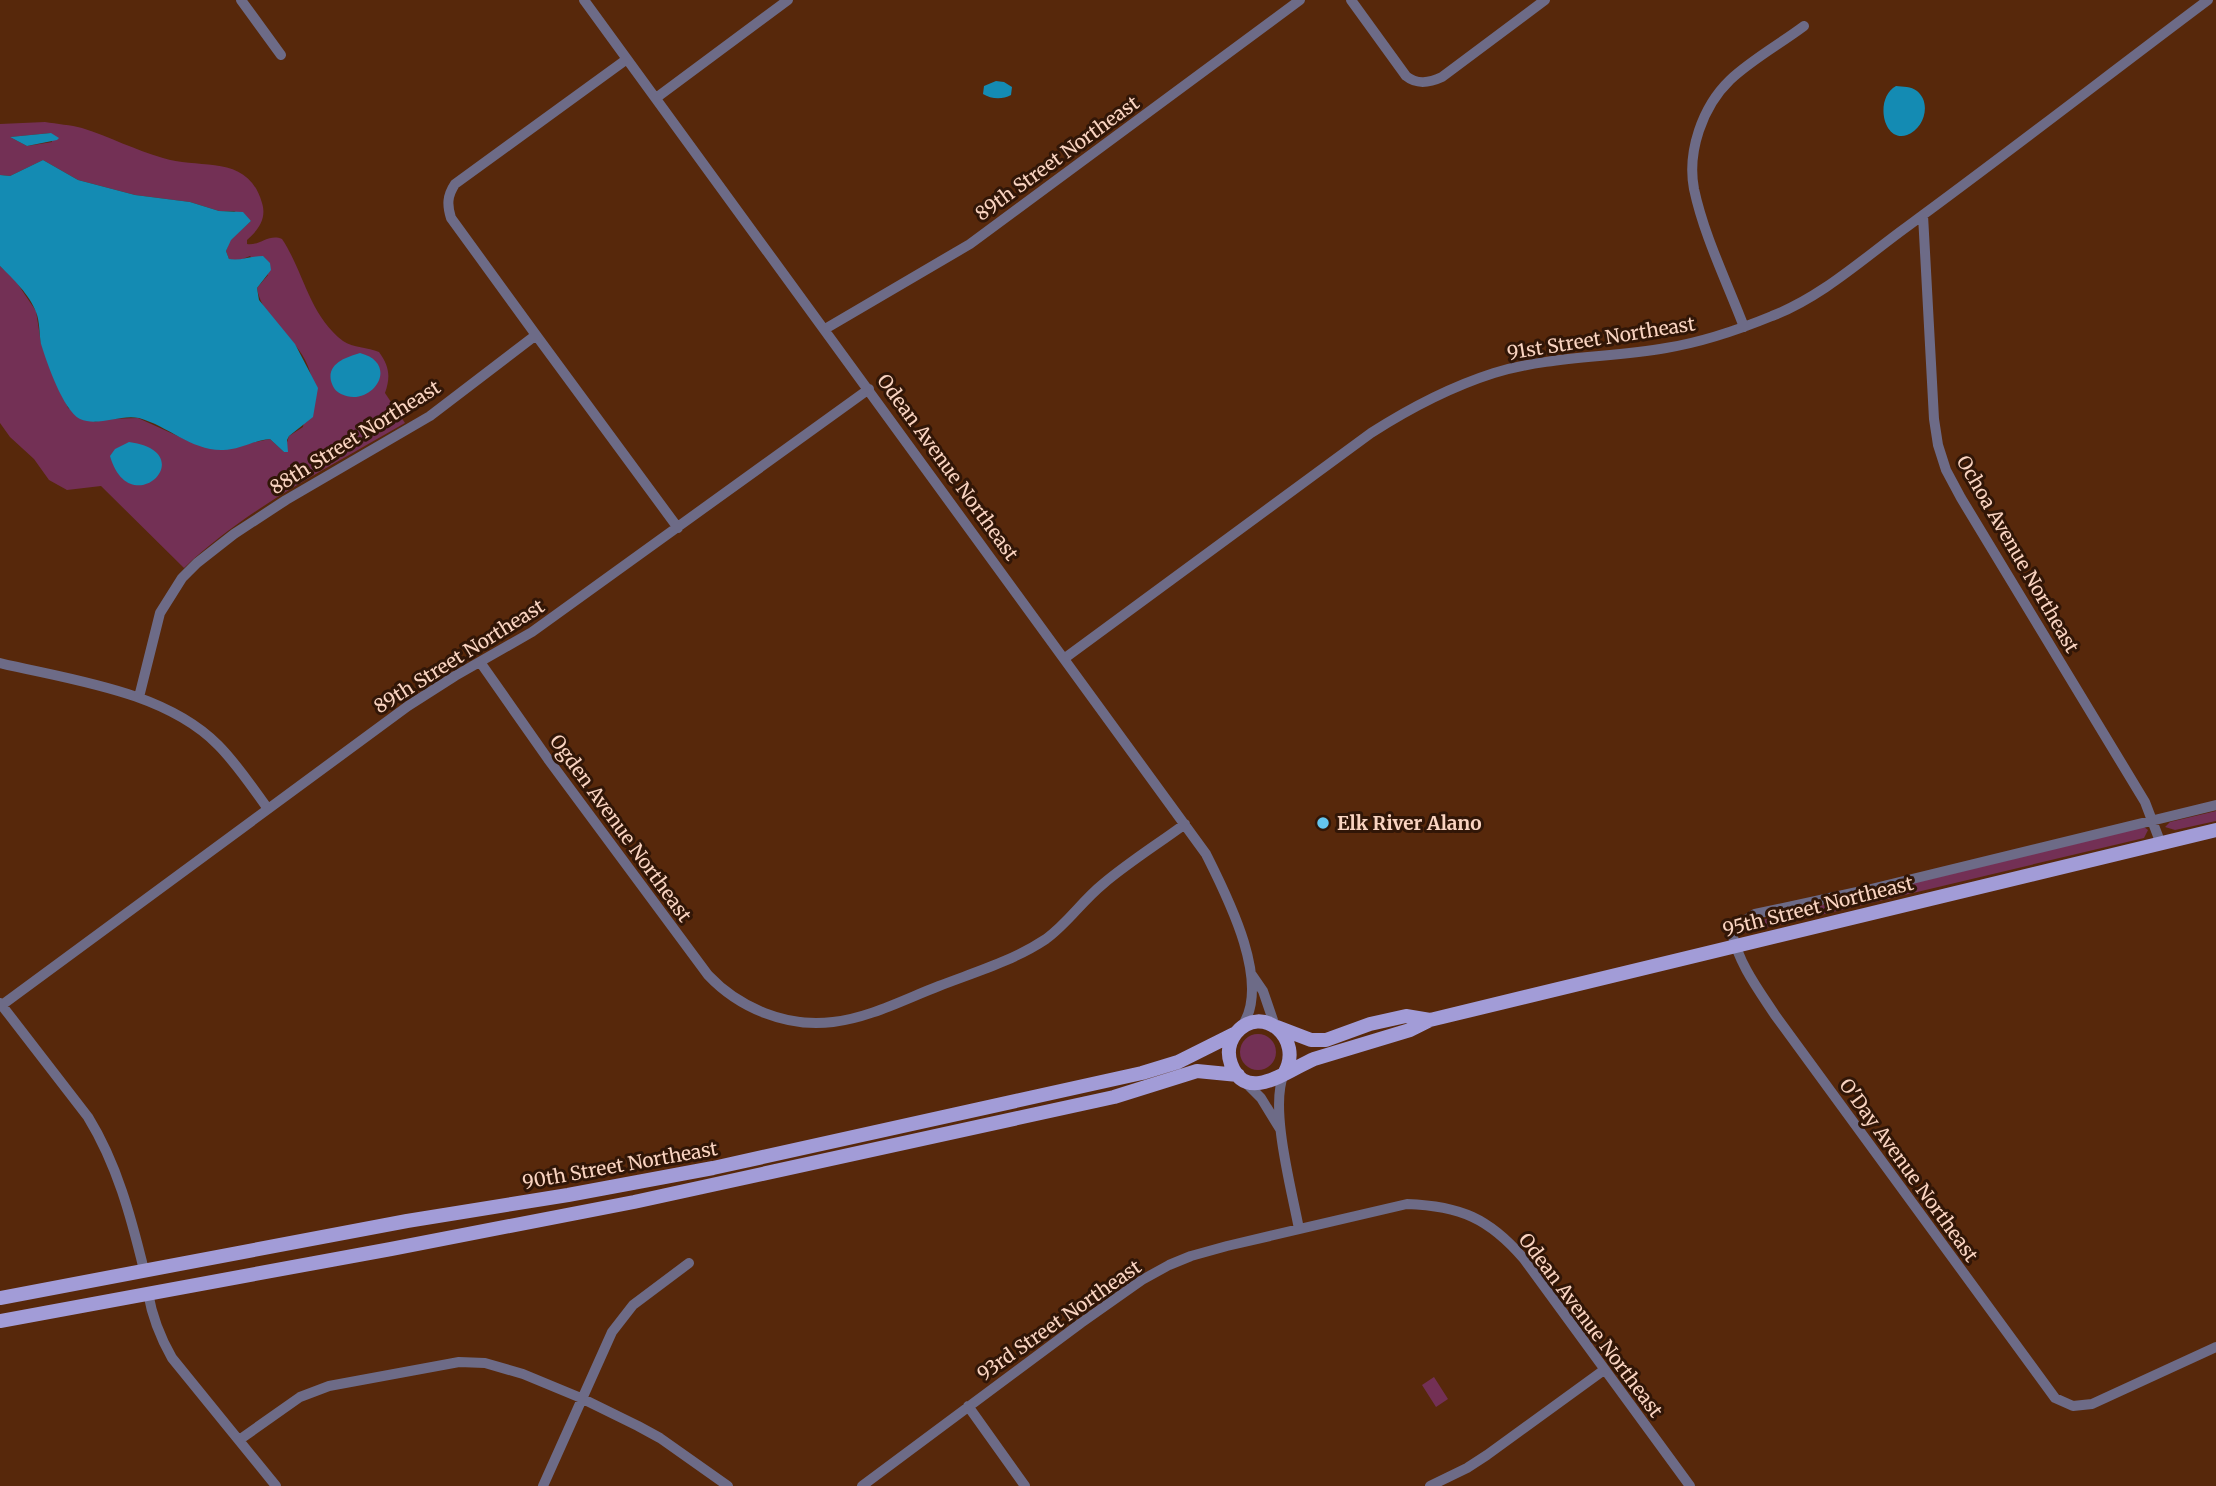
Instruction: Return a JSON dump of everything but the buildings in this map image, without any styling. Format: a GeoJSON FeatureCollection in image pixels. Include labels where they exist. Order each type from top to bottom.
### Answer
{"type":"FeatureCollection","features":[{"type":"Feature","properties":{"kind":"main road","name":"95th Street Northeast"},"geometry":{"type":"LineString","coordinates":[[1430,1020],[2216,830]]}},
{"type":"Feature","properties":{"kind":"main road"},"geometry":{"type":"LineString","coordinates":[[1406,1016],[1430,1020],[1410,1030],[1314,1059],[1267,1083],[1257,1083],[1239,1076],[1228,1053],[1238,1031],[1259,1022],[1318,1041],[1334,1038],[1370,1024],[1406,1016]]}},
{"type":"Feature","properties":{"kind":"main road"},"geometry":{"type":"LineString","coordinates":[[1276,1026],[1286,1037],[1289,1046],[1289,1066],[1284,1074]]}},
{"type":"Feature","properties":{"kind":"main road","name":"90th Street Northeast"},"geometry":{"type":"LineString","coordinates":[[0,1298],[140,1270],[713,1168],[1142,1073],[1178,1062],[1238,1031]]}},
{"type":"Feature","properties":{"kind":"main road","name":"90th Street Northeast"},"geometry":{"type":"LineString","coordinates":[[0,1321],[391,1250],[634,1202],[1114,1097],[1197,1071],[1239,1076]]}},
{"type":"Feature","properties":{"kind":"main road"},"geometry":{"type":"LineString","coordinates":[[152,1292],[170,1265]]}},
{"type":"Feature","properties":{"kind":"main road"},"geometry":{"type":"LineString","coordinates":[[125,1297],[140,1270]]}},
{"type":"Feature","properties":{"kind":"street"},"geometry":{"type":"LineString","coordinates":[[241,0],[282,55]]}},
{"type":"Feature","properties":{"kind":"street","name":"Odean Avenue Northeast"},"geometry":{"type":"LineString","coordinates":[[584,0],[1206,854],[1225,891],[1251,972],[1264,991],[1276,1026]]}},
{"type":"Feature","properties":{"kind":"street"},"geometry":{"type":"LineString","coordinates":[[656,98],[788,0]]}},
{"type":"Feature","properties":{"kind":"street","name":"89th Street Northeast"},"geometry":{"type":"LineString","coordinates":[[825,329],[992,228],[1300,0]]}},
{"type":"Feature","properties":{"kind":"street"},"geometry":{"type":"LineString","coordinates":[[1351,0],[1406,76],[1419,82],[1442,77],[1545,0]]}},
{"type":"Feature","properties":{"kind":"street","name":"91st Street Northeast"},"geometry":{"type":"LineString","coordinates":[[1065,658],[1371,433],[1422,402],[1459,386],[1515,368],[1560,359],[1665,348],[1706,340],[1775,315],[1801,302],[1923,215],[2208,0]]}},
{"type":"Feature","properties":{"kind":"street"},"geometry":{"type":"LineString","coordinates":[[1744,327],[1703,218],[1694,187],[1693,154],[1702,121],[1714,98],[1730,79],[1804,26]]}},
{"type":"Feature","properties":{"kind":"street"},"geometry":{"type":"LineString","coordinates":[[627,59],[455,184],[449,194],[448,210],[451,218],[678,528]]}},
{"type":"Feature","properties":{"kind":"street","name":"Ochoa Avenue Northeast"},"geometry":{"type":"LineString","coordinates":[[1923,215],[1934,419],[1946,470],[2145,802],[2161,844]]}},
{"type":"Feature","properties":{"kind":"street","name":"88th Street Northeast"},"geometry":{"type":"LineString","coordinates":[[139,696],[160,614],[182,578],[197,563],[234,534],[286,500],[430,416],[536,335]]}},
{"type":"Feature","properties":{"kind":"street","name":"89th Street Northeast"},"geometry":{"type":"LineString","coordinates":[[1,1004],[408,706],[533,632],[869,389]]}},
{"type":"Feature","properties":{"kind":"street","name":"Ogden Avenue Northeast"},"geometry":{"type":"LineString","coordinates":[[480,662],[548,759],[708,975],[721,989],[744,1004],[783,1019],[833,1022],[852,1018],[1002,962],[1047,938],[1070,919],[1102,884],[1185,824]]}},
{"type":"Feature","properties":{"kind":"street"},"geometry":{"type":"LineString","coordinates":[[0,663],[139,696],[177,714],[218,745],[268,809]]}},
{"type":"Feature","properties":{"kind":"street"},"geometry":{"type":"LineString","coordinates":[[1735,947],[1732,933],[1755,914],[1898,883],[2216,805]]}},
{"type":"Feature","properties":{"kind":"street","name":"O'Day Avenue Northeast"},"geometry":{"type":"LineString","coordinates":[[1735,947],[1744,967],[1775,1015],[2055,1398],[2066,1404],[2092,1404],[2216,1347]]}},
{"type":"Feature","properties":{"kind":"street","name":"Odean Avenue Northeast"},"geometry":{"type":"LineString","coordinates":[[1238,1031],[1251,1007],[1251,972]]}},
{"type":"Feature","properties":{"kind":"street"},"geometry":{"type":"LineString","coordinates":[[1,1004],[99,1135],[130,1213],[140,1270]]}},
{"type":"Feature","properties":{"kind":"street"},"geometry":{"type":"LineString","coordinates":[[1284,1074],[1278,1086],[1280,1129],[1299,1228]]}},
{"type":"Feature","properties":{"kind":"street"},"geometry":{"type":"LineString","coordinates":[[1239,1076],[1261,1098],[1280,1129]]}},
{"type":"Feature","properties":{"kind":"street","name":"Odean Avenue Northeast"},"geometry":{"type":"LineString","coordinates":[[1299,1228],[1407,1205],[1435,1205],[1469,1214],[1502,1235],[1519,1254],[1690,1486]]}},
{"type":"Feature","properties":{"kind":"street","name":"93rd Street Northeast"},"geometry":{"type":"LineString","coordinates":[[862,1486],[1142,1280],[1169,1265],[1211,1250],[1299,1228]]}},
{"type":"Feature","properties":{"kind":"street"},"geometry":{"type":"LineString","coordinates":[[542,1486],[612,1332],[633,1305],[689,1263]]}},
{"type":"Feature","properties":{"kind":"street"},"geometry":{"type":"LineString","coordinates":[[152,1292],[162,1340],[172,1358],[276,1486]]}},
{"type":"Feature","properties":{"kind":"street"},"geometry":{"type":"LineString","coordinates":[[239,1440],[275,1412],[314,1391],[459,1362],[485,1363],[580,1398],[660,1438],[728,1486]]}},
{"type":"Feature","properties":{"kind":"street"},"geometry":{"type":"LineString","coordinates":[[1430,1486],[1487,1455],[1604,1370]]}},
{"type":"Feature","properties":{"kind":"street"},"geometry":{"type":"LineString","coordinates":[[968,1406],[1025,1486]]}},
{"type":"Feature","properties":{"kind":"shaded area"},"geometry":{"type":"Polygon","coordinates":[[[45,122],[78,127],[163,158],[221,166],[246,177],[255,187],[263,209],[260,224],[247,240],[247,244],[273,238],[282,239],[322,319],[332,331],[347,343],[379,352],[388,371],[385,393],[405,423],[262,507],[184,568],[101,486],[67,490],[49,480],[34,459],[10,437],[0,423],[0,266],[15,280],[36,311],[41,343],[68,408],[95,422],[138,418],[191,442],[250,443],[270,439],[284,452],[289,436],[303,427],[311,377],[299,350],[260,300],[257,288],[268,275],[250,256],[238,261],[229,259],[226,251],[230,240],[251,221],[234,211],[219,211],[190,202],[135,195],[78,180],[43,160],[10,176],[0,175],[0,124],[45,122]],[[51,133],[10,137],[27,146],[52,142],[51,133]]]}},
{"type":"Feature","properties":{"kind":"shaded area"},"geometry":{"type":"Polygon","coordinates":[[[2216,811],[2216,821],[2175,830],[2165,827],[2170,822],[2216,811]]]}},
{"type":"Feature","properties":{"kind":"shaded area"},"geometry":{"type":"Polygon","coordinates":[[[2144,827],[2148,830],[2144,838],[1744,933],[1762,920],[2144,827]]]}},
{"type":"Feature","properties":{"kind":"shaded area"},"geometry":{"type":"Polygon","coordinates":[[[1258,1034],[1271,1039],[1276,1052],[1271,1065],[1258,1070],[1245,1065],[1240,1052],[1245,1039],[1258,1034]]]}},
{"type":"Feature","properties":{"kind":"shaded area"},"geometry":{"type":"Polygon","coordinates":[[[1434,1377],[1448,1399],[1436,1407],[1422,1385],[1434,1377]]]}},
{"type":"Feature","properties":{"kind":"water"},"geometry":{"type":"Polygon","coordinates":[[[996,81],[1012,87],[1011,95],[997,98],[983,94],[984,86],[996,81]]]}},
{"type":"Feature","properties":{"kind":"water"},"geometry":{"type":"Polygon","coordinates":[[[1896,86],[1915,89],[1924,102],[1922,122],[1907,135],[1899,136],[1892,132],[1884,118],[1885,100],[1896,86]]]}},
{"type":"Feature","properties":{"kind":"water"},"geometry":{"type":"Polygon","coordinates":[[[51,133],[59,138],[27,146],[10,137],[51,133]]]}},
{"type":"Feature","properties":{"kind":"water"},"geometry":{"type":"Polygon","coordinates":[[[43,160],[78,180],[135,195],[190,202],[219,211],[243,212],[251,221],[231,240],[226,251],[229,259],[263,256],[270,263],[271,270],[257,288],[259,300],[295,344],[318,388],[313,417],[289,436],[288,452],[284,452],[270,439],[229,450],[212,449],[201,447],[139,418],[94,422],[80,419],[74,414],[56,385],[47,362],[38,320],[30,299],[0,266],[0,175],[10,176],[43,160]]]}},
{"type":"Feature","properties":{"kind":"water"},"geometry":{"type":"Polygon","coordinates":[[[360,353],[379,366],[378,383],[363,395],[352,397],[341,394],[332,383],[332,370],[339,362],[360,353]]]}},
{"type":"Feature","properties":{"kind":"water"},"geometry":{"type":"Polygon","coordinates":[[[129,442],[151,448],[160,458],[161,469],[155,479],[145,485],[132,484],[120,476],[110,456],[115,449],[129,442]]]}},
{"type":"Feature","properties":{"kind":"place","name":"Elk River Alano"},"geometry":{"type":"Point","coordinates":[1323,823]}}]}
